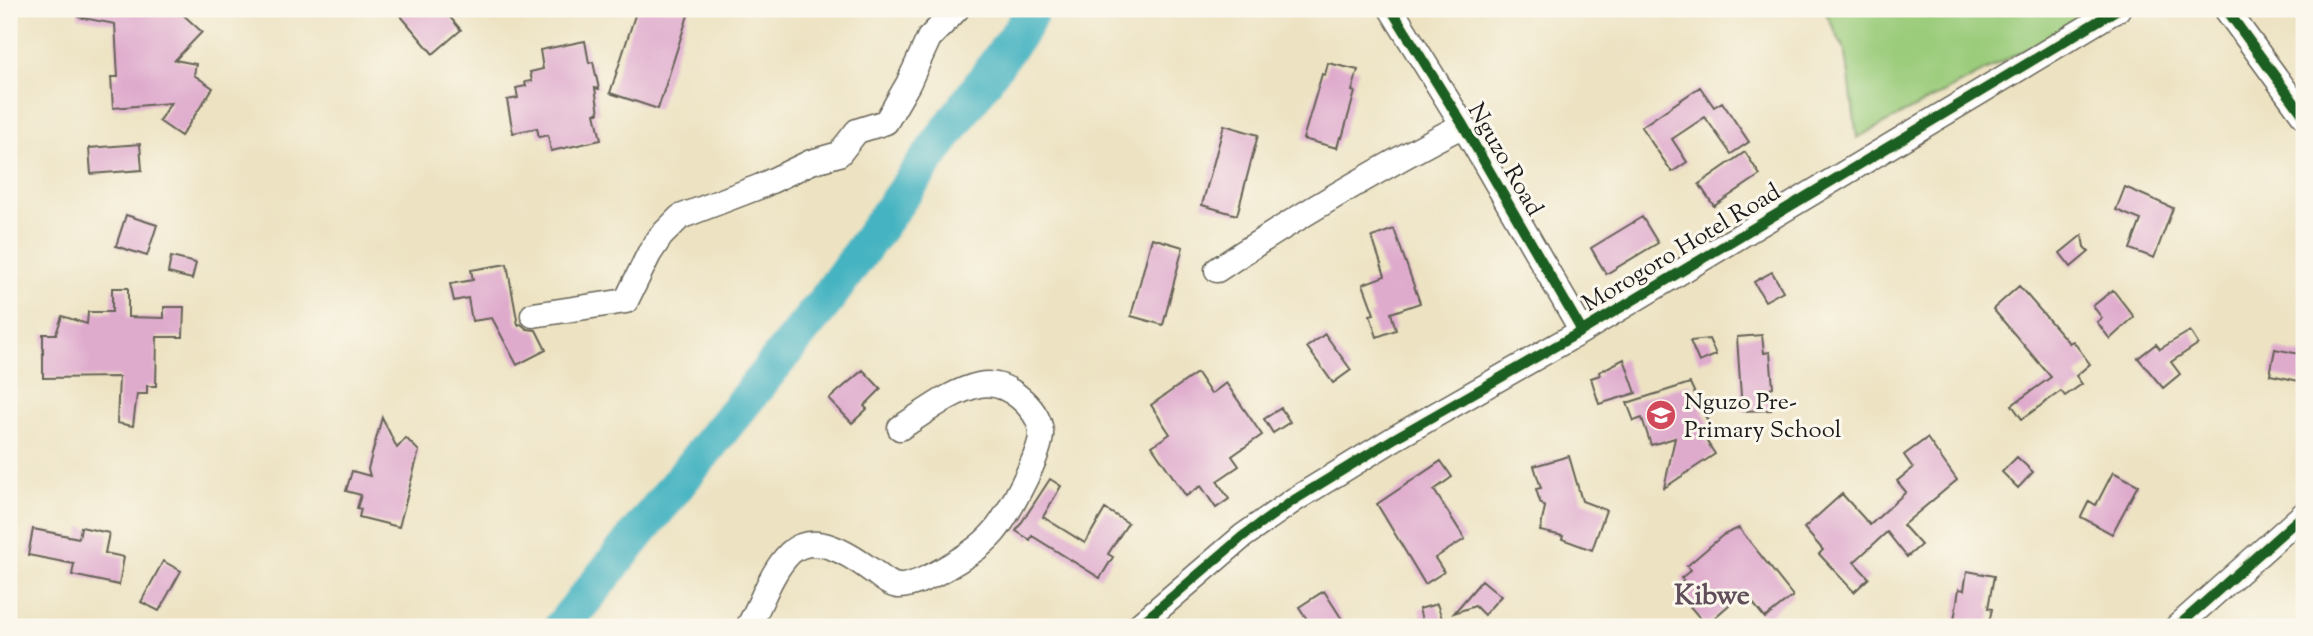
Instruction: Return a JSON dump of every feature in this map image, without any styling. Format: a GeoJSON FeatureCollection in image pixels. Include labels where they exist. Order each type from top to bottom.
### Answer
{"type":"FeatureCollection","features":[{"type":"Feature","properties":{"kind":"street"},"geometry":{"type":"LineString","coordinates":[[533,315],[626,301],[655,245],[680,217],[761,186],[811,162],[839,154],[857,131],[886,122],[908,84],[929,38],[957,9]]}},
{"type":"Feature","properties":{"kind":"street","name":"Nguzo Road"},"geometry":{"type":"LineString","coordinates":[[1391,9],[1463,125],[1582,331]]}},
{"type":"Feature","properties":{"kind":"street","name":"Morogoro Hotel Road"},"geometry":{"type":"LineString","coordinates":[[1137,627],[1243,536],[1294,500],[1395,438],[1582,331],[2118,9]]}},
{"type":"Feature","properties":{"kind":"street"},"geometry":{"type":"LineString","coordinates":[[2225,9],[2304,116]]}},
{"type":"Feature","properties":{"kind":"street"},"geometry":{"type":"LineString","coordinates":[[1217,270],[1289,221],[1463,125]]}},
{"type":"Feature","properties":{"kind":"street"},"geometry":{"type":"LineString","coordinates":[[748,627],[772,578],[788,555],[800,545],[825,545],[866,566],[892,585],[899,586],[931,575],[968,554],[999,525],[1030,471],[1041,444],[1040,423],[1033,411],[1012,391],[990,384],[970,387],[900,428]]}},
{"type":"Feature","properties":{"kind":"street"},"geometry":{"type":"LineString","coordinates":[[2177,627],[2304,514]]}},
{"type":"Feature","properties":{"kind":"green space"},"geometry":{"type":"Polygon","coordinates":[[[1824,9],[2103,9],[1857,138],[1846,53],[1824,9]]]}},
{"type":"Feature","properties":{"kind":"building"},"geometry":{"type":"Polygon","coordinates":[[[79,9],[177,9],[202,32],[175,60],[196,64],[194,75],[213,88],[181,136],[159,121],[171,103],[113,108],[111,77],[118,77],[115,24],[78,17],[79,9]]]}},
{"type":"Feature","properties":{"kind":"building"},"geometry":{"type":"Polygon","coordinates":[[[395,9],[443,9],[461,30],[433,54],[395,9]]]}},
{"type":"Feature","properties":{"kind":"building"},"geometry":{"type":"Polygon","coordinates":[[[637,9],[690,9],[658,109],[610,93],[637,9]]]}},
{"type":"Feature","properties":{"kind":"building"},"geometry":{"type":"Polygon","coordinates":[[[585,41],[589,63],[593,62],[599,89],[595,88],[599,113],[595,113],[601,140],[551,151],[548,135],[539,137],[537,128],[513,133],[507,100],[518,98],[516,88],[526,86],[525,82],[532,81],[530,72],[543,69],[540,50],[585,41]]]}},
{"type":"Feature","properties":{"kind":"building"},"geometry":{"type":"Polygon","coordinates":[[[1328,63],[1358,70],[1352,91],[1355,92],[1337,148],[1303,139],[1322,74],[1325,75],[1328,63]]]}},
{"type":"Feature","properties":{"kind":"building"},"geometry":{"type":"Polygon","coordinates":[[[1700,87],[1714,107],[1722,102],[1749,142],[1731,154],[1705,117],[1672,139],[1687,162],[1672,172],[1641,127],[1700,87]]]}},
{"type":"Feature","properties":{"kind":"building"},"geometry":{"type":"Polygon","coordinates":[[[1224,125],[1258,135],[1237,215],[1202,205],[1224,125]]]}},
{"type":"Feature","properties":{"kind":"building"},"geometry":{"type":"Polygon","coordinates":[[[140,144],[142,170],[91,174],[89,148],[140,144]]]}},
{"type":"Feature","properties":{"kind":"building"},"geometry":{"type":"Polygon","coordinates":[[[1745,152],[1760,175],[1714,206],[1699,184],[1745,152]]]}},
{"type":"Feature","properties":{"kind":"building"},"geometry":{"type":"Polygon","coordinates":[[[2125,187],[2173,208],[2154,258],[2130,249],[2141,220],[2116,210],[2125,187]]]}},
{"type":"Feature","properties":{"kind":"building"},"geometry":{"type":"Polygon","coordinates":[[[126,215],[157,225],[147,256],[116,246],[126,215]]]}},
{"type":"Feature","properties":{"kind":"building"},"geometry":{"type":"Polygon","coordinates":[[[1642,217],[1658,243],[1606,274],[1591,248],[1642,217]]]}},
{"type":"Feature","properties":{"kind":"building"},"geometry":{"type":"Polygon","coordinates":[[[1394,229],[1420,303],[1391,313],[1396,330],[1377,337],[1370,315],[1374,314],[1363,284],[1385,276],[1372,237],[1394,229]]]}},
{"type":"Feature","properties":{"kind":"building"},"geometry":{"type":"Polygon","coordinates":[[[2082,235],[2084,247],[2089,252],[2071,267],[2060,253],[2082,235]]]}},
{"type":"Feature","properties":{"kind":"building"},"geometry":{"type":"Polygon","coordinates":[[[1152,238],[1183,247],[1163,325],[1131,316],[1152,238]]]}},
{"type":"Feature","properties":{"kind":"building"},"geometry":{"type":"Polygon","coordinates":[[[171,257],[196,263],[192,279],[168,273],[171,257]]]}},
{"type":"Feature","properties":{"kind":"building"},"geometry":{"type":"Polygon","coordinates":[[[507,264],[518,325],[536,330],[546,350],[517,365],[492,318],[472,321],[468,298],[454,301],[450,284],[473,280],[471,270],[507,264]]]}},
{"type":"Feature","properties":{"kind":"building"},"geometry":{"type":"Polygon","coordinates":[[[1772,272],[1783,291],[1765,301],[1754,282],[1772,272]]]}},
{"type":"Feature","properties":{"kind":"building"},"geometry":{"type":"Polygon","coordinates":[[[2019,286],[2069,343],[2073,341],[2090,364],[2076,376],[2082,384],[2065,396],[2061,391],[2022,419],[2012,405],[2051,377],[1993,309],[2019,286]]]}},
{"type":"Feature","properties":{"kind":"building"},"geometry":{"type":"Polygon","coordinates":[[[112,288],[128,288],[128,317],[164,318],[164,307],[184,307],[183,337],[157,337],[156,386],[147,386],[147,394],[137,394],[133,426],[117,423],[119,377],[43,378],[43,334],[56,334],[62,316],[87,324],[88,312],[112,312],[112,288]]]}},
{"type":"Feature","properties":{"kind":"building"},"geometry":{"type":"Polygon","coordinates":[[[2113,290],[2134,317],[2110,339],[2097,322],[2102,318],[2093,306],[2113,290]]]}},
{"type":"Feature","properties":{"kind":"building"},"geometry":{"type":"Polygon","coordinates":[[[2190,331],[2198,344],[2171,362],[2180,374],[2163,388],[2138,358],[2156,344],[2160,349],[2190,331]]]}},
{"type":"Feature","properties":{"kind":"building"},"geometry":{"type":"Polygon","coordinates":[[[1325,334],[1351,370],[1333,383],[1307,347],[1325,334]]]}},
{"type":"Feature","properties":{"kind":"building"},"geometry":{"type":"Polygon","coordinates":[[[1762,335],[1764,353],[1770,352],[1773,387],[1770,388],[1771,410],[1742,411],[1737,337],[1762,335]]]}},
{"type":"Feature","properties":{"kind":"building"},"geometry":{"type":"Polygon","coordinates":[[[1709,339],[1716,355],[1699,362],[1690,341],[1709,339]]]}},
{"type":"Feature","properties":{"kind":"building"},"geometry":{"type":"Polygon","coordinates":[[[2275,349],[2304,355],[2304,382],[2270,375],[2275,349]]]}},
{"type":"Feature","properties":{"kind":"building"},"geometry":{"type":"Polygon","coordinates":[[[1624,359],[1636,393],[1599,404],[1591,378],[1624,359]]]}},
{"type":"Feature","properties":{"kind":"building"},"geometry":{"type":"Polygon","coordinates":[[[863,370],[881,389],[864,406],[867,409],[852,423],[829,399],[863,370]]]}},
{"type":"Feature","properties":{"kind":"building"},"geometry":{"type":"Polygon","coordinates":[[[1197,373],[1211,394],[1226,383],[1262,435],[1232,456],[1239,466],[1217,481],[1229,499],[1216,508],[1201,486],[1186,496],[1152,446],[1170,434],[1151,405],[1197,373]]]}},
{"type":"Feature","properties":{"kind":"building"},"geometry":{"type":"Polygon","coordinates":[[[1690,383],[1710,426],[1700,431],[1715,454],[1664,488],[1675,438],[1651,445],[1642,418],[1634,421],[1627,403],[1690,383]]]}},
{"type":"Feature","properties":{"kind":"building"},"geometry":{"type":"Polygon","coordinates":[[[1281,408],[1290,422],[1273,433],[1264,419],[1281,408]]]}},
{"type":"Feature","properties":{"kind":"building"},"geometry":{"type":"Polygon","coordinates":[[[382,417],[397,448],[406,438],[419,451],[399,527],[359,517],[361,509],[357,508],[361,495],[346,491],[352,471],[370,476],[368,469],[382,417]]]}},
{"type":"Feature","properties":{"kind":"building"},"geometry":{"type":"Polygon","coordinates":[[[1927,438],[1957,480],[1903,525],[1921,545],[1907,557],[1887,532],[1854,562],[1869,578],[1854,592],[1819,554],[1823,550],[1804,528],[1842,494],[1870,525],[1906,492],[1897,481],[1913,468],[1904,455],[1927,438]]]}},
{"type":"Feature","properties":{"kind":"building"},"geometry":{"type":"Polygon","coordinates":[[[1569,456],[1582,501],[1606,510],[1592,550],[1562,539],[1563,536],[1540,531],[1545,507],[1540,502],[1536,489],[1541,488],[1534,466],[1569,456]]]}},
{"type":"Feature","properties":{"kind":"building"},"geometry":{"type":"Polygon","coordinates":[[[2017,457],[2033,472],[2018,488],[2002,472],[2017,457]]]}},
{"type":"Feature","properties":{"kind":"building"},"geometry":{"type":"Polygon","coordinates":[[[1441,461],[1452,477],[1434,490],[1465,539],[1435,558],[1444,572],[1425,584],[1377,504],[1441,461]]]}},
{"type":"Feature","properties":{"kind":"building"},"geometry":{"type":"Polygon","coordinates":[[[2113,472],[2138,485],[2112,534],[2081,517],[2089,501],[2096,505],[2113,472]]]}},
{"type":"Feature","properties":{"kind":"building"},"geometry":{"type":"Polygon","coordinates":[[[1050,479],[1061,486],[1043,517],[1085,543],[1105,509],[1128,523],[1108,554],[1113,557],[1100,578],[1032,536],[1030,540],[1016,531],[1050,479]]]}},
{"type":"Feature","properties":{"kind":"building"},"geometry":{"type":"Polygon","coordinates":[[[81,527],[109,533],[105,553],[124,557],[119,585],[72,575],[74,564],[28,555],[33,529],[79,538],[81,527]]]}},
{"type":"Feature","properties":{"kind":"building"},"geometry":{"type":"Polygon","coordinates":[[[1739,528],[1793,596],[1765,618],[1744,592],[1706,625],[1675,589],[1684,581],[1681,578],[1691,570],[1687,566],[1723,535],[1739,528]]]}},
{"type":"Feature","properties":{"kind":"building"},"geometry":{"type":"Polygon","coordinates":[[[163,561],[181,571],[159,611],[141,602],[163,561]]]}},
{"type":"Feature","properties":{"kind":"building"},"geometry":{"type":"Polygon","coordinates":[[[1967,571],[1994,576],[1988,608],[1992,609],[1988,627],[1953,627],[1959,589],[1964,590],[1967,571]]]}},
{"type":"Feature","properties":{"kind":"building"},"geometry":{"type":"Polygon","coordinates":[[[1482,580],[1501,596],[1484,615],[1475,606],[1454,613],[1482,580]]]}},
{"type":"Feature","properties":{"kind":"building"},"geometry":{"type":"Polygon","coordinates":[[[1324,591],[1347,627],[1312,627],[1299,607],[1324,591]]]}},
{"type":"Feature","properties":{"kind":"building"},"geometry":{"type":"Polygon","coordinates":[[[1437,604],[1445,627],[1424,627],[1419,609],[1437,604]]]}},
{"type":"Feature","properties":{"kind":"waterway"},"geometry":{"type":"LineString","coordinates":[[562,627],[824,303],[1025,24],[1032,9]]}},
{"type":"Feature","properties":{"kind":"cycle path"},"geometry":{"type":"LineString","coordinates":[[1391,9],[1463,125],[1582,331]]}},
{"type":"Feature","properties":{"kind":"cycle path"},"geometry":{"type":"LineString","coordinates":[[1137,627],[1243,536],[1294,500],[1395,438],[1582,331],[2118,9]]}},
{"type":"Feature","properties":{"kind":"cycle path"},"geometry":{"type":"LineString","coordinates":[[2226,9],[2304,116]]}},
{"type":"Feature","properties":{"kind":"cycle path"},"geometry":{"type":"LineString","coordinates":[[2177,627],[2304,514]]}},
{"type":"Feature","properties":{"kind":"place","name":"Nguzo Pre- Primary School"},"geometry":{"type":"Point","coordinates":[1661,415]}},
{"type":"Feature","properties":{"kind":"district","name":"Kibwe"},"geometry":{"type":"Point","coordinates":[1712,594]}}]}
